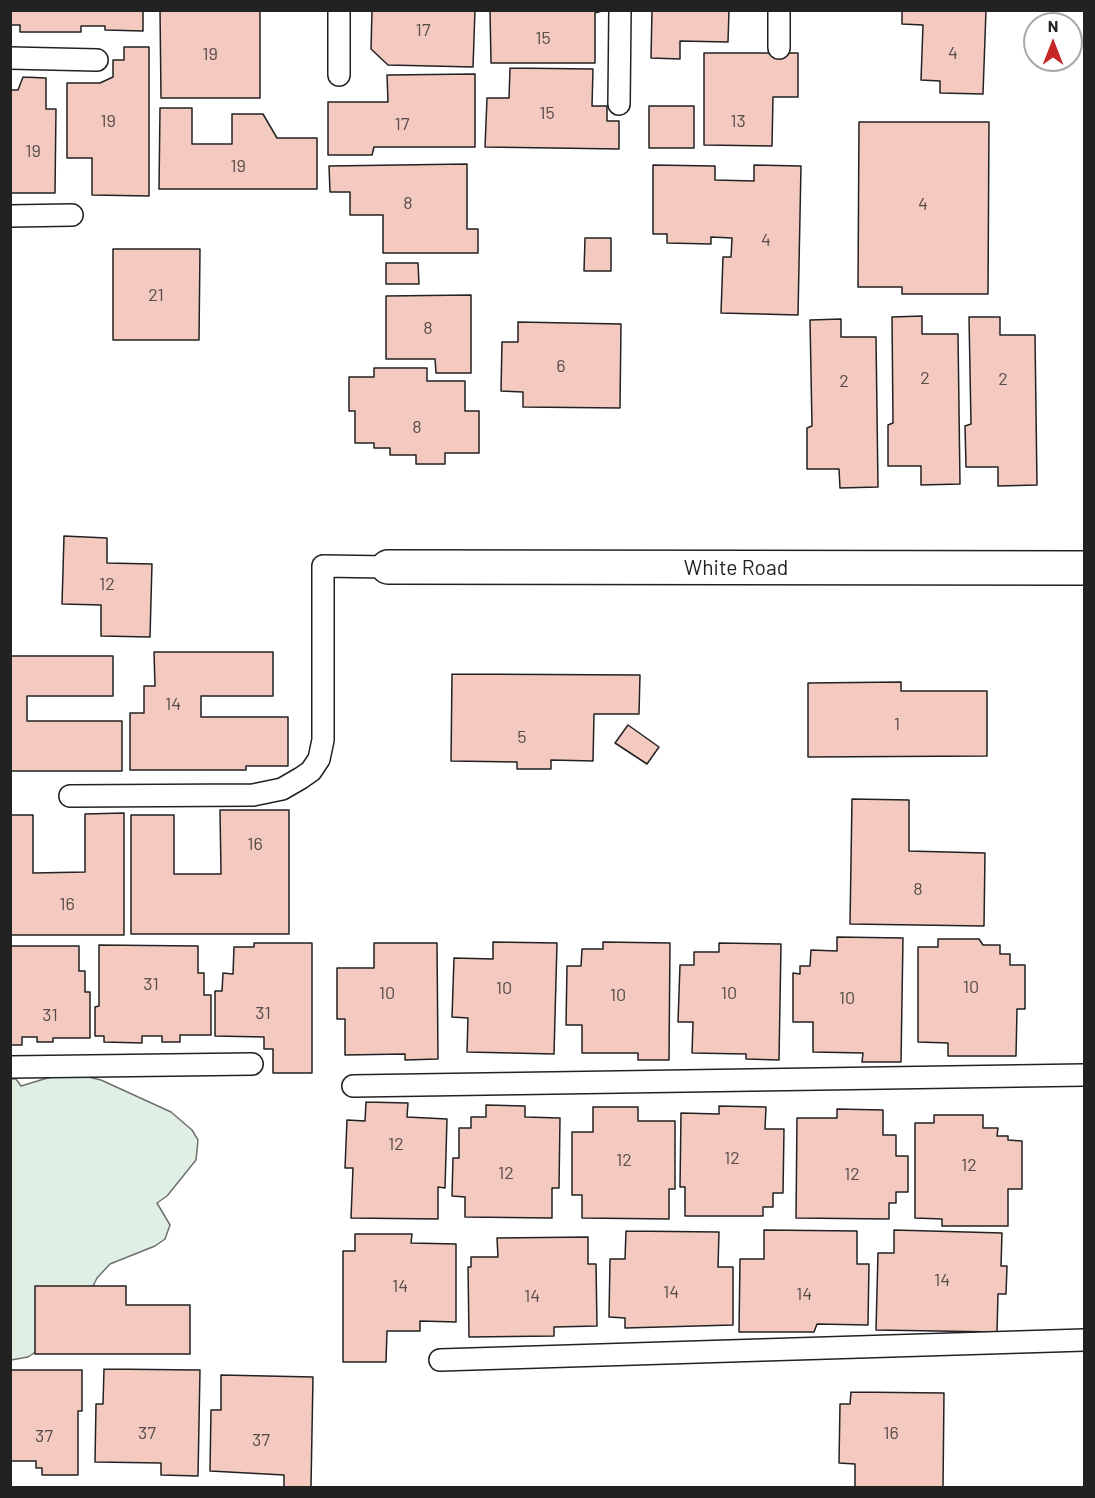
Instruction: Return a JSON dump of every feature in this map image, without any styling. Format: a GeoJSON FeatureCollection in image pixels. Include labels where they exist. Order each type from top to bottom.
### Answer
{"type":"FeatureCollection","features":[{"type":"Feature","properties":{"kind":"street","name":"White Road"},"geometry":{"type":"LineString","coordinates":[[388,567],[1084,568]]}},
{"type":"Feature","properties":{"kind":"lane"},"geometry":{"type":"LineString","coordinates":[[339,10],[339,75]]}},
{"type":"Feature","properties":{"kind":"lane"},"geometry":{"type":"LineString","coordinates":[[619,104],[620,10]]}},
{"type":"Feature","properties":{"kind":"lane"},"geometry":{"type":"LineString","coordinates":[[779,10],[779,48]]}},
{"type":"Feature","properties":{"kind":"lane"},"geometry":{"type":"LineString","coordinates":[[10,58],[97,60]]}},
{"type":"Feature","properties":{"kind":"lane"},"geometry":{"type":"LineString","coordinates":[[10,216],[72,215]]}},
{"type":"Feature","properties":{"kind":"lane"},"geometry":{"type":"LineString","coordinates":[[70,796],[253,795],[282,789],[302,778],[311,771],[319,759],[323,740],[323,566],[388,567]]}},
{"type":"Feature","properties":{"kind":"lane"},"geometry":{"type":"LineString","coordinates":[[10,1067],[252,1064]]}},
{"type":"Feature","properties":{"kind":"lane"},"geometry":{"type":"LineString","coordinates":[[353,1086],[1084,1075]]}},
{"type":"Feature","properties":{"kind":"lane"},"geometry":{"type":"LineString","coordinates":[[440,1360],[1084,1340]]}},
{"type":"Feature","properties":{"kind":"green space"},"geometry":{"type":"Polygon","coordinates":[[[67,1072],[101,1080],[171,1112],[192,1130],[198,1140],[196,1160],[167,1196],[157,1203],[170,1225],[165,1239],[155,1246],[110,1264],[97,1278],[73,1327],[28,1357],[11,1360],[11,1079],[16,1079],[21,1086],[67,1072]]]}},
{"type":"Feature","properties":{"kind":"building"},"geometry":{"type":"Polygon","coordinates":[[[10,10],[143,10],[143,31],[105,30],[105,26],[81,26],[81,32],[20,32],[20,25],[10,25],[10,10]]]}},
{"type":"Feature","properties":{"kind":"building"},"geometry":{"type":"Polygon","coordinates":[[[160,10],[260,10],[260,98],[161,98],[160,10]]]}},
{"type":"Feature","properties":{"kind":"building"},"geometry":{"type":"Polygon","coordinates":[[[372,10],[475,10],[473,67],[388,65],[371,49],[372,10]]]}},
{"type":"Feature","properties":{"kind":"building"},"geometry":{"type":"Polygon","coordinates":[[[490,10],[605,10],[595,13],[595,63],[491,63],[490,10]]]}},
{"type":"Feature","properties":{"kind":"building"},"geometry":{"type":"Polygon","coordinates":[[[652,10],[729,10],[728,42],[680,41],[680,59],[651,58],[652,10]]]}},
{"type":"Feature","properties":{"kind":"building"},"geometry":{"type":"Polygon","coordinates":[[[902,10],[986,10],[983,94],[940,93],[940,81],[921,80],[923,25],[902,24],[902,10]]]}},
{"type":"Feature","properties":{"kind":"building"},"geometry":{"type":"Polygon","coordinates":[[[124,47],[149,47],[149,196],[92,195],[92,158],[67,158],[67,83],[100,83],[113,77],[113,60],[124,60],[124,47]]]}},
{"type":"Feature","properties":{"kind":"building"},"geometry":{"type":"Polygon","coordinates":[[[704,53],[798,53],[798,97],[773,97],[772,146],[704,145],[704,53]]]}},
{"type":"Feature","properties":{"kind":"building"},"geometry":{"type":"Polygon","coordinates":[[[510,68],[593,69],[592,106],[607,106],[607,121],[619,121],[619,149],[485,147],[487,98],[509,98],[510,68]]]}},
{"type":"Feature","properties":{"kind":"building"},"geometry":{"type":"Polygon","coordinates":[[[475,74],[475,147],[374,147],[372,155],[328,155],[328,102],[388,102],[387,75],[475,74]]]}},
{"type":"Feature","properties":{"kind":"building"},"geometry":{"type":"Polygon","coordinates":[[[23,77],[46,78],[46,109],[56,109],[55,193],[10,193],[10,90],[18,90],[23,77]]]}},
{"type":"Feature","properties":{"kind":"building"},"geometry":{"type":"Polygon","coordinates":[[[649,106],[694,106],[694,148],[649,148],[649,106]]]}},
{"type":"Feature","properties":{"kind":"building"},"geometry":{"type":"Polygon","coordinates":[[[160,108],[192,108],[192,144],[232,144],[232,114],[263,114],[277,138],[317,138],[317,189],[159,189],[160,108]]]}},
{"type":"Feature","properties":{"kind":"building"},"geometry":{"type":"Polygon","coordinates":[[[859,122],[989,122],[988,294],[902,294],[902,287],[858,287],[859,122]]]}},
{"type":"Feature","properties":{"kind":"building"},"geometry":{"type":"Polygon","coordinates":[[[467,164],[467,229],[478,229],[478,253],[383,253],[383,215],[350,215],[350,192],[330,192],[329,166],[467,164]]]}},
{"type":"Feature","properties":{"kind":"building"},"geometry":{"type":"Polygon","coordinates":[[[653,165],[715,166],[715,180],[754,181],[754,165],[801,166],[798,315],[721,313],[723,257],[731,257],[732,238],[711,237],[711,244],[667,243],[667,234],[653,234],[653,165]]]}},
{"type":"Feature","properties":{"kind":"building"},"geometry":{"type":"Polygon","coordinates":[[[585,238],[611,238],[611,271],[584,271],[585,238]]]}},
{"type":"Feature","properties":{"kind":"building"},"geometry":{"type":"Polygon","coordinates":[[[113,249],[200,249],[199,340],[113,340],[113,249]]]}},
{"type":"Feature","properties":{"kind":"building"},"geometry":{"type":"Polygon","coordinates":[[[386,263],[418,263],[419,284],[386,284],[386,263]]]}},
{"type":"Feature","properties":{"kind":"building"},"geometry":{"type":"Polygon","coordinates":[[[471,295],[471,373],[436,373],[435,359],[386,359],[386,296],[471,295]]]}},
{"type":"Feature","properties":{"kind":"building"},"geometry":{"type":"Polygon","coordinates":[[[922,316],[922,334],[958,334],[960,484],[921,485],[921,466],[888,466],[888,425],[893,423],[892,317],[922,316]]]}},
{"type":"Feature","properties":{"kind":"building"},"geometry":{"type":"Polygon","coordinates":[[[969,317],[1000,317],[1000,335],[1035,335],[1037,485],[998,486],[998,467],[966,467],[965,426],[971,424],[969,317]]]}},
{"type":"Feature","properties":{"kind":"building"},"geometry":{"type":"Polygon","coordinates":[[[841,319],[841,337],[876,337],[878,487],[840,488],[839,469],[807,469],[807,428],[812,426],[810,320],[841,319]]]}},
{"type":"Feature","properties":{"kind":"building"},"geometry":{"type":"Polygon","coordinates":[[[518,322],[621,324],[620,408],[523,407],[523,392],[501,391],[502,342],[518,342],[518,322]]]}},
{"type":"Feature","properties":{"kind":"building"},"geometry":{"type":"Polygon","coordinates":[[[374,368],[427,368],[427,381],[465,381],[465,411],[479,411],[479,453],[445,453],[445,464],[416,464],[416,455],[390,455],[390,448],[374,448],[374,443],[355,443],[355,411],[349,411],[349,377],[374,377],[374,368]]]}},
{"type":"Feature","properties":{"kind":"building"},"geometry":{"type":"Polygon","coordinates":[[[64,536],[107,538],[107,563],[152,564],[150,637],[101,636],[101,605],[62,604],[64,536]]]}},
{"type":"Feature","properties":{"kind":"building"},"geometry":{"type":"Polygon","coordinates":[[[154,652],[273,652],[273,696],[201,696],[201,717],[288,717],[288,766],[246,766],[246,770],[130,770],[130,713],[144,713],[144,686],[155,686],[154,652]]]}},
{"type":"Feature","properties":{"kind":"building"},"geometry":{"type":"Polygon","coordinates":[[[10,656],[113,656],[113,696],[27,696],[27,721],[122,721],[122,771],[10,771],[10,656]]]}},
{"type":"Feature","properties":{"kind":"building"},"geometry":{"type":"Polygon","coordinates":[[[452,674],[640,675],[639,714],[594,714],[593,761],[551,760],[551,769],[517,769],[517,762],[451,761],[452,674]]]}},
{"type":"Feature","properties":{"kind":"building"},"geometry":{"type":"Polygon","coordinates":[[[901,682],[901,691],[987,691],[987,756],[808,757],[808,683],[901,682]]]}},
{"type":"Feature","properties":{"kind":"building"},"geometry":{"type":"Polygon","coordinates":[[[628,725],[659,747],[647,764],[615,743],[628,725]]]}},
{"type":"Feature","properties":{"kind":"building"},"geometry":{"type":"Polygon","coordinates":[[[852,799],[909,800],[909,851],[985,853],[984,926],[850,924],[852,799]]]}},
{"type":"Feature","properties":{"kind":"building"},"geometry":{"type":"Polygon","coordinates":[[[220,810],[289,810],[289,934],[131,934],[131,815],[174,815],[174,874],[221,874],[220,810]]]}},
{"type":"Feature","properties":{"kind":"building"},"geometry":{"type":"Polygon","coordinates":[[[124,813],[124,935],[10,935],[10,815],[33,815],[33,873],[85,872],[85,814],[124,813]]]}},
{"type":"Feature","properties":{"kind":"building"},"geometry":{"type":"Polygon","coordinates":[[[837,937],[903,938],[901,1062],[862,1062],[863,1053],[813,1052],[813,1022],[793,1022],[793,973],[800,974],[800,966],[810,966],[811,950],[837,951],[837,937]]]}},
{"type":"Feature","properties":{"kind":"building"},"geometry":{"type":"Polygon","coordinates":[[[938,939],[979,939],[983,945],[1000,945],[1000,954],[1010,954],[1010,965],[1025,965],[1025,1009],[1017,1009],[1016,1056],[948,1056],[948,1043],[918,1042],[918,947],[938,947],[938,939]]]}},
{"type":"Feature","properties":{"kind":"building"},"geometry":{"type":"Polygon","coordinates":[[[493,942],[557,943],[554,1054],[467,1052],[468,1018],[452,1017],[454,958],[493,959],[493,942]]]}},
{"type":"Feature","properties":{"kind":"building"},"geometry":{"type":"Polygon","coordinates":[[[603,942],[670,943],[669,1060],[638,1060],[638,1053],[582,1053],[582,1025],[566,1025],[567,966],[581,966],[582,949],[603,949],[603,942]]]}},
{"type":"Feature","properties":{"kind":"building"},"geometry":{"type":"Polygon","coordinates":[[[254,943],[312,943],[312,1073],[273,1073],[273,1049],[264,1049],[264,1037],[215,1036],[215,991],[222,991],[223,973],[233,974],[234,947],[254,947],[254,943]]]}},
{"type":"Feature","properties":{"kind":"building"},"geometry":{"type":"Polygon","coordinates":[[[374,943],[437,943],[438,1059],[405,1060],[405,1054],[345,1055],[345,1019],[337,1019],[337,968],[374,968],[374,943]]]}},
{"type":"Feature","properties":{"kind":"building"},"geometry":{"type":"Polygon","coordinates":[[[719,943],[781,944],[779,1060],[746,1059],[746,1054],[692,1053],[693,1022],[678,1022],[680,965],[694,965],[694,952],[719,952],[719,943]]]}},
{"type":"Feature","properties":{"kind":"building"},"geometry":{"type":"Polygon","coordinates":[[[99,945],[198,946],[198,973],[204,973],[204,995],[211,995],[211,1035],[180,1035],[180,1042],[162,1042],[162,1036],[142,1036],[142,1043],[104,1042],[104,1036],[95,1036],[95,1007],[99,1006],[99,945]]]}},
{"type":"Feature","properties":{"kind":"building"},"geometry":{"type":"Polygon","coordinates":[[[10,946],[79,946],[79,971],[85,971],[85,992],[90,992],[90,1038],[53,1038],[53,1042],[37,1042],[37,1037],[22,1037],[22,1045],[10,1045],[10,946]]]}},
{"type":"Feature","properties":{"kind":"building"},"geometry":{"type":"Polygon","coordinates":[[[366,1102],[408,1103],[407,1117],[447,1119],[445,1188],[438,1187],[438,1219],[351,1218],[353,1168],[345,1168],[347,1120],[365,1121],[366,1102]]]}},
{"type":"Feature","properties":{"kind":"building"},"geometry":{"type":"Polygon","coordinates":[[[486,1105],[525,1106],[525,1117],[560,1118],[559,1188],[552,1188],[552,1218],[465,1217],[465,1197],[452,1196],[453,1158],[459,1158],[459,1128],[471,1128],[471,1117],[486,1117],[486,1105]]]}},
{"type":"Feature","properties":{"kind":"building"},"geometry":{"type":"Polygon","coordinates":[[[719,1106],[766,1107],[765,1129],[784,1129],[783,1193],[773,1193],[773,1207],[763,1207],[763,1216],[685,1216],[685,1187],[680,1187],[681,1113],[719,1114],[719,1106]]]}},
{"type":"Feature","properties":{"kind":"building"},"geometry":{"type":"Polygon","coordinates":[[[593,1107],[638,1107],[638,1121],[675,1121],[675,1189],[669,1189],[669,1219],[582,1218],[582,1195],[572,1195],[572,1132],[593,1132],[593,1107]]]}},
{"type":"Feature","properties":{"kind":"building"},"geometry":{"type":"Polygon","coordinates":[[[837,1109],[883,1110],[883,1135],[896,1135],[896,1156],[908,1156],[908,1192],[896,1192],[896,1203],[889,1203],[889,1219],[796,1218],[797,1118],[837,1118],[837,1109]]]}},
{"type":"Feature","properties":{"kind":"building"},"geometry":{"type":"Polygon","coordinates":[[[934,1115],[983,1115],[983,1128],[998,1128],[997,1136],[1008,1136],[1008,1140],[1022,1141],[1022,1189],[1008,1189],[1008,1226],[942,1226],[942,1219],[915,1218],[915,1123],[934,1123],[934,1115]]]}},
{"type":"Feature","properties":{"kind":"building"},"geometry":{"type":"Polygon","coordinates":[[[764,1230],[857,1231],[857,1264],[869,1264],[868,1325],[817,1324],[814,1332],[739,1332],[740,1259],[764,1259],[764,1230]]]}},
{"type":"Feature","properties":{"kind":"building"},"geometry":{"type":"Polygon","coordinates":[[[894,1230],[1002,1233],[1001,1266],[1007,1266],[1006,1294],[998,1294],[997,1332],[876,1330],[878,1253],[894,1253],[894,1230]]]}},
{"type":"Feature","properties":{"kind":"building"},"geometry":{"type":"Polygon","coordinates":[[[626,1231],[719,1232],[718,1267],[733,1267],[733,1325],[625,1328],[625,1318],[609,1317],[610,1259],[625,1259],[626,1231]]]}},
{"type":"Feature","properties":{"kind":"building"},"geometry":{"type":"Polygon","coordinates":[[[355,1234],[412,1234],[411,1243],[456,1244],[456,1322],[420,1321],[420,1331],[387,1331],[386,1362],[343,1362],[343,1251],[355,1251],[355,1234]]]}},
{"type":"Feature","properties":{"kind":"building"},"geometry":{"type":"Polygon","coordinates":[[[588,1237],[588,1264],[596,1264],[597,1326],[554,1327],[554,1336],[469,1337],[468,1267],[471,1267],[471,1257],[498,1257],[497,1238],[588,1237]]]}},
{"type":"Feature","properties":{"kind":"building"},"geometry":{"type":"Polygon","coordinates":[[[35,1286],[126,1286],[126,1305],[190,1305],[190,1354],[35,1354],[35,1286]]]}},
{"type":"Feature","properties":{"kind":"building"},"geometry":{"type":"Polygon","coordinates":[[[104,1369],[200,1370],[198,1476],[161,1475],[161,1463],[95,1462],[96,1404],[103,1404],[104,1369]]]}},
{"type":"Feature","properties":{"kind":"building"},"geometry":{"type":"Polygon","coordinates":[[[10,1370],[82,1370],[82,1411],[78,1411],[78,1475],[42,1475],[42,1468],[36,1468],[36,1461],[10,1461],[10,1370]]]}},
{"type":"Feature","properties":{"kind":"building"},"geometry":{"type":"Polygon","coordinates":[[[221,1375],[313,1377],[311,1487],[284,1487],[284,1475],[210,1471],[211,1410],[221,1410],[221,1375]]]}},
{"type":"Feature","properties":{"kind":"building"},"geometry":{"type":"Polygon","coordinates":[[[851,1392],[944,1393],[943,1488],[855,1488],[855,1464],[839,1463],[840,1404],[850,1404],[851,1392]]]}}]}
